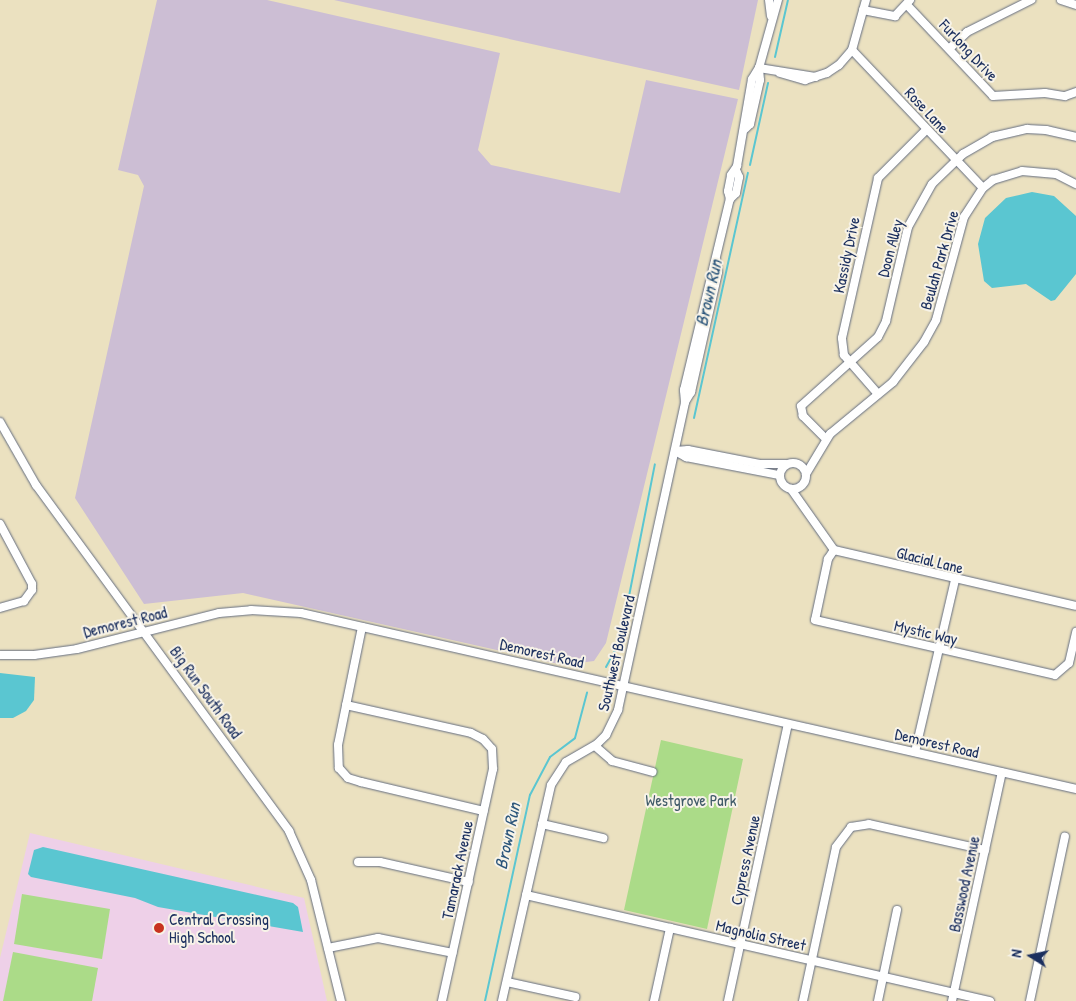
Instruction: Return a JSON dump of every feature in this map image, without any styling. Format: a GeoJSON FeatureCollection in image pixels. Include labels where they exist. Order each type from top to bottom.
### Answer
{"type":"FeatureCollection","features":[{"type":"Feature","properties":{"kind":"street","name":"Southwest Boulevard"},"geometry":{"type":"LineString","coordinates":[[769,0],[771,16]]}},
{"type":"Feature","properties":{"kind":"street","name":"Southwest Boulevard"},"geometry":{"type":"LineString","coordinates":[[502,1001],[542,824],[556,775],[574,756],[595,746],[613,724],[624,686],[686,402],[684,390],[711,269],[716,260],[730,199],[728,191],[731,175],[736,170],[745,129],[743,122],[752,79],[759,68],[771,16],[778,0]]}},
{"type":"Feature","properties":{"kind":"street"},"geometry":{"type":"LineString","coordinates":[[759,68],[780,73],[815,77],[839,65],[852,50],[866,0]]}},
{"type":"Feature","properties":{"kind":"street"},"geometry":{"type":"LineString","coordinates":[[950,48],[967,32],[1031,0]]}},
{"type":"Feature","properties":{"kind":"street"},"geometry":{"type":"LineString","coordinates":[[1060,0],[1076,5]]}},
{"type":"Feature","properties":{"kind":"street"},"geometry":{"type":"LineString","coordinates":[[863,10],[890,17],[908,3]]}},
{"type":"Feature","properties":{"kind":"street","name":"Furlong Drive"},"geometry":{"type":"LineString","coordinates":[[908,3],[993,96],[1045,93],[1065,96],[1076,92]]}},
{"type":"Feature","properties":{"kind":"street","name":"Rose Lane"},"geometry":{"type":"LineString","coordinates":[[852,50],[983,188]]}},
{"type":"Feature","properties":{"kind":"street","name":"Kassidy Drive"},"geometry":{"type":"LineString","coordinates":[[878,394],[844,355],[842,338],[878,178],[926,130]]}},
{"type":"Feature","properties":{"kind":"street","name":"Doon Alley"},"geometry":{"type":"LineString","coordinates":[[826,439],[803,416],[801,406],[852,363],[873,342],[886,321],[912,217],[932,184],[955,160],[977,143],[1008,132],[1046,130],[1076,137]]}},
{"type":"Feature","properties":{"kind":"street","name":"Beulah Park Drive"},"geometry":{"type":"LineString","coordinates":[[806,474],[826,439],[878,394],[911,362],[936,320],[964,217],[983,188],[993,180],[1022,171],[1056,174],[1076,184]]}},
{"type":"Feature","properties":{"kind":"street","name":"Big Run South Road"},"geometry":{"type":"LineString","coordinates":[[0,422],[34,480],[290,830],[308,868],[341,1001]]}},
{"type":"Feature","properties":{"kind":"street"},"geometry":{"type":"LineString","coordinates":[[675,450],[688,450],[760,464],[799,464],[814,457]]}},
{"type":"Feature","properties":{"kind":"street"},"geometry":{"type":"LineString","coordinates":[[675,450],[686,457],[779,475]]}},
{"type":"Feature","properties":{"kind":"street"},"geometry":{"type":"LineString","coordinates":[[779,475],[786,464]]}},
{"type":"Feature","properties":{"kind":"street"},"geometry":{"type":"LineString","coordinates":[[799,464],[806,474],[801,486],[802,502]]}},
{"type":"Feature","properties":{"kind":"street"},"geometry":{"type":"LineString","coordinates":[[779,475],[782,484],[791,489],[802,502],[834,550]]}},
{"type":"Feature","properties":{"kind":"street"},"geometry":{"type":"LineString","coordinates":[[791,489],[801,486]]}},
{"type":"Feature","properties":{"kind":"street"},"geometry":{"type":"LineString","coordinates":[[0,524],[32,584],[32,590],[24,601],[0,608]]}},
{"type":"Feature","properties":{"kind":"street","name":"Glacial Lane"},"geometry":{"type":"LineString","coordinates":[[834,550],[956,580],[1076,606]]}},
{"type":"Feature","properties":{"kind":"street","name":"Mystic Way"},"geometry":{"type":"LineString","coordinates":[[834,550],[828,559],[814,620],[1055,675],[1069,663],[1076,632]]}},
{"type":"Feature","properties":{"kind":"street"},"geometry":{"type":"LineString","coordinates":[[915,752],[956,580]]}},
{"type":"Feature","properties":{"kind":"street","name":"Demorest Road"},"geometry":{"type":"LineString","coordinates":[[0,655],[34,655],[77,649],[219,613],[251,610],[315,615],[1076,789]]}},
{"type":"Feature","properties":{"kind":"street"},"geometry":{"type":"LineString","coordinates":[[362,626],[336,757],[339,768],[348,778],[360,782],[484,811]]}},
{"type":"Feature","properties":{"kind":"street","name":"Tamarack Avenue"},"geometry":{"type":"LineString","coordinates":[[346,705],[471,733],[490,746],[493,769],[442,1001]]}},
{"type":"Feature","properties":{"kind":"street","name":"Cypress Avenue"},"geometry":{"type":"LineString","coordinates":[[728,1001],[788,724]]}},
{"type":"Feature","properties":{"kind":"street"},"geometry":{"type":"LineString","coordinates":[[595,746],[612,761],[653,772]]}},
{"type":"Feature","properties":{"kind":"street","name":"Basswood Avenue"},"geometry":{"type":"LineString","coordinates":[[953,997],[1002,772]]}},
{"type":"Feature","properties":{"kind":"street"},"geometry":{"type":"LineString","coordinates":[[542,824],[603,838]]}},
{"type":"Feature","properties":{"kind":"street"},"geometry":{"type":"LineString","coordinates":[[803,1001],[836,847],[851,827],[869,824],[985,850]]}},
{"type":"Feature","properties":{"kind":"street"},"geometry":{"type":"LineString","coordinates":[[1030,1001],[1066,837]]}},
{"type":"Feature","properties":{"kind":"street"},"geometry":{"type":"LineString","coordinates":[[358,862],[380,862],[469,882]]}},
{"type":"Feature","properties":{"kind":"street","name":"Magnolia Street"},"geometry":{"type":"LineString","coordinates":[[526,895],[812,960],[883,977],[953,997],[990,1001]]}},
{"type":"Feature","properties":{"kind":"street"},"geometry":{"type":"LineString","coordinates":[[878,1001],[897,910]]}},
{"type":"Feature","properties":{"kind":"street"},"geometry":{"type":"LineString","coordinates":[[654,1001],[670,928]]}},
{"type":"Feature","properties":{"kind":"street"},"geometry":{"type":"LineString","coordinates":[[328,948],[387,939],[453,953]]}},
{"type":"Feature","properties":{"kind":"street"},"geometry":{"type":"LineString","coordinates":[[507,982],[575,997]]}},
{"type":"Feature","properties":{"kind":"shaded area"},"geometry":{"type":"Polygon","coordinates":[[[157,0],[267,0],[500,53],[478,150],[491,165],[620,193],[646,80],[738,99],[606,643],[594,661],[563,665],[243,593],[144,604],[75,498],[144,186],[138,175],[118,170],[157,0]]]}},
{"type":"Feature","properties":{"kind":"shaded area"},"geometry":{"type":"Polygon","coordinates":[[[334,0],[758,0],[739,90],[334,0]]]}},
{"type":"Feature","properties":{"kind":"shaded area","name":"Central Crossing High School"},"geometry":{"type":"Polygon","coordinates":[[[30,833],[304,898],[327,1001],[0,1001],[0,958],[30,833]]]}},
{"type":"Feature","properties":{"kind":"green space","name":"Westgrove Park"},"geometry":{"type":"Polygon","coordinates":[[[661,740],[743,759],[707,929],[624,910],[661,740]]]}},
{"type":"Feature","properties":{"kind":"green space"},"geometry":{"type":"Polygon","coordinates":[[[22,894],[110,909],[102,959],[14,944],[22,894]]]}},
{"type":"Feature","properties":{"kind":"green space"},"geometry":{"type":"Polygon","coordinates":[[[13,952],[98,968],[92,1001],[3,1001],[13,952]]]}},
{"type":"Feature","properties":{"kind":"water"},"geometry":{"type":"Polygon","coordinates":[[[1032,192],[1054,196],[1076,216],[1076,274],[1055,300],[1051,301],[1026,284],[992,288],[984,281],[978,244],[985,218],[1006,198],[1032,192]]]}},
{"type":"Feature","properties":{"kind":"water"},"geometry":{"type":"Polygon","coordinates":[[[0,673],[35,677],[34,700],[26,711],[13,718],[0,718],[0,673]]]}},
{"type":"Feature","properties":{"kind":"water"},"geometry":{"type":"Polygon","coordinates":[[[43,847],[293,903],[298,907],[303,932],[158,907],[135,898],[31,877],[28,874],[34,850],[43,847]]]}},
{"type":"Feature","properties":{"kind":"waterway","name":"Brown Run"},"geometry":{"type":"LineString","coordinates":[[775,57],[788,0]]}},
{"type":"Feature","properties":{"kind":"waterway","name":"Brown Run"},"geometry":{"type":"LineString","coordinates":[[750,165],[768,83]]}},
{"type":"Feature","properties":{"kind":"waterway","name":"Brown Run"},"geometry":{"type":"LineString","coordinates":[[694,418],[748,173]]}},
{"type":"Feature","properties":{"kind":"waterway","name":"Brown Run"},"geometry":{"type":"LineString","coordinates":[[606,667],[620,642],[655,464]]}},
{"type":"Feature","properties":{"kind":"waterway","name":"Brown Run"},"geometry":{"type":"LineString","coordinates":[[485,1001],[530,795],[550,757],[575,738],[587,693]]}},
{"type":"Feature","properties":{"kind":"place","name":"Central Crossing High School"},"geometry":{"type":"Point","coordinates":[159,928]}}]}
